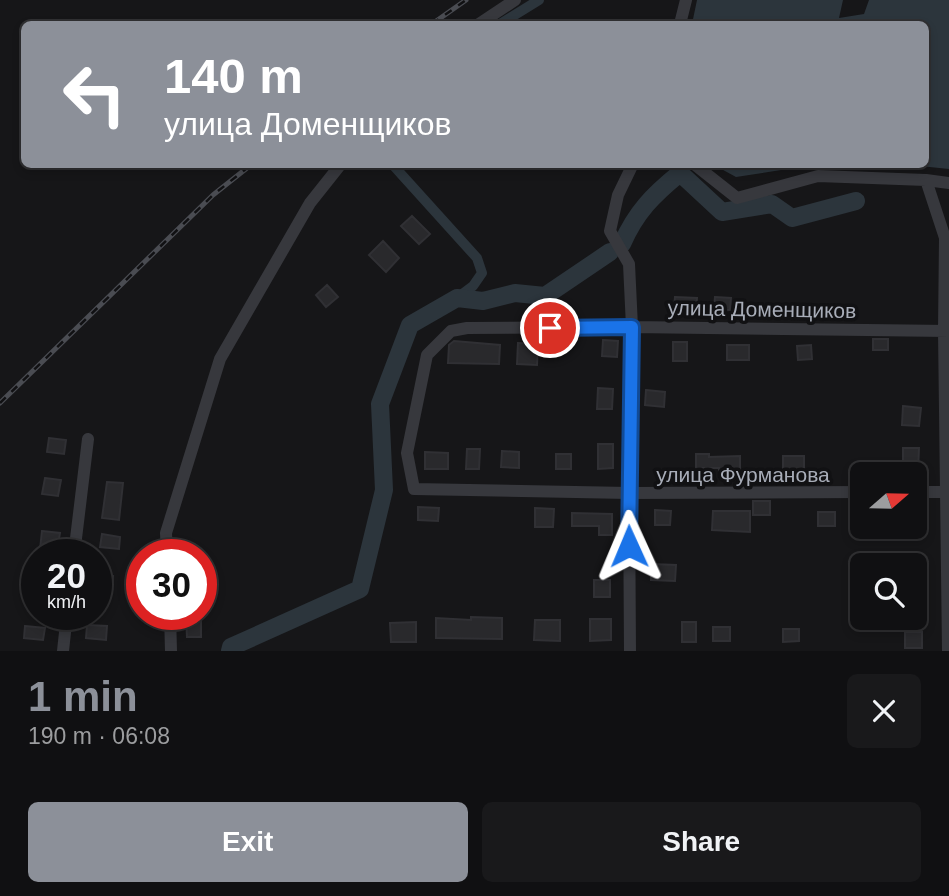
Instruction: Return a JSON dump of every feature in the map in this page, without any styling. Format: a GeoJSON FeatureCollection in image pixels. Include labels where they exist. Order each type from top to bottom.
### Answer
{"type":"FeatureCollection","features":[{"type":"Feature","properties":{"kind":"street"},"geometry":{"type":"LineString","coordinates":[[484,21],[515,0]]}},
{"type":"Feature","properties":{"kind":"street"},"geometry":{"type":"LineString","coordinates":[[681,21],[686,0]]}},
{"type":"Feature","properties":{"kind":"street"},"geometry":{"type":"LineString","coordinates":[[166,539],[220,359],[310,203],[338,168]]}},
{"type":"Feature","properties":{"kind":"street"},"geometry":{"type":"LineString","coordinates":[[630,651],[632,327],[629,264],[610,231],[618,195],[631,168]]}},
{"type":"Feature","properties":{"kind":"street"},"geometry":{"type":"LineString","coordinates":[[699,168],[737,198],[818,176],[949,183]]}},
{"type":"Feature","properties":{"kind":"street"},"geometry":{"type":"LineString","coordinates":[[926,180],[945,238],[948,651]]}},
{"type":"Feature","properties":{"kind":"street","name":"улица Доменщиков"},"geometry":{"type":"LineString","coordinates":[[414,489],[407,453],[426,355],[451,331],[467,328],[632,327],[946,331]]}},
{"type":"Feature","properties":{"kind":"street"},"geometry":{"type":"LineString","coordinates":[[76,539],[88,439]]}},
{"type":"Feature","properties":{"kind":"street","name":"улица Фурманова"},"geometry":{"type":"LineString","coordinates":[[414,489],[629,493],[850,492]]}},
{"type":"Feature","properties":{"kind":"street"},"geometry":{"type":"LineString","coordinates":[[928,492],[947,492]]}},
{"type":"Feature","properties":{"kind":"street"},"geometry":{"type":"LineString","coordinates":[[63,651],[65,630]]}},
{"type":"Feature","properties":{"kind":"street"},"geometry":{"type":"LineString","coordinates":[[170,630],[171,651]]}},
{"type":"Feature","properties":{"kind":"shaded area"},"geometry":{"type":"Polygon","coordinates":[[[697,0],[843,0],[839,18],[864,14],[869,0],[949,0],[949,169],[929,167],[929,21],[693,21],[697,0]]]}},
{"type":"Feature","properties":{"kind":"shaded area"},"geometry":{"type":"Polygon","coordinates":[[[720,168],[794,168],[736,177],[720,168]]]}},
{"type":"Feature","properties":{"kind":"building"},"geometry":{"type":"Polygon","coordinates":[[[412,216],[430,234],[419,244],[401,226],[412,216]]]}},
{"type":"Feature","properties":{"kind":"building"},"geometry":{"type":"Polygon","coordinates":[[[383,241],[399,258],[386,272],[369,255],[383,241]]]}},
{"type":"Feature","properties":{"kind":"building"},"geometry":{"type":"Polygon","coordinates":[[[327,285],[338,297],[326,307],[316,295],[327,285]]]}},
{"type":"Feature","properties":{"kind":"building"},"geometry":{"type":"Polygon","coordinates":[[[675,297],[697,298],[696,311],[674,309],[675,297]]]}},
{"type":"Feature","properties":{"kind":"building"},"geometry":{"type":"Polygon","coordinates":[[[715,297],[731,298],[730,310],[714,309],[715,297]]]}},
{"type":"Feature","properties":{"kind":"building"},"geometry":{"type":"Polygon","coordinates":[[[873,339],[888,339],[888,350],[873,350],[873,339]]]}},
{"type":"Feature","properties":{"kind":"building"},"geometry":{"type":"Polygon","coordinates":[[[603,340],[618,341],[617,357],[602,356],[603,340]]]}},
{"type":"Feature","properties":{"kind":"building"},"geometry":{"type":"Polygon","coordinates":[[[454,341],[500,345],[499,364],[448,363],[449,345],[454,341]]]}},
{"type":"Feature","properties":{"kind":"building"},"geometry":{"type":"Polygon","coordinates":[[[673,342],[687,342],[687,361],[673,361],[673,342]]]}},
{"type":"Feature","properties":{"kind":"building"},"geometry":{"type":"Polygon","coordinates":[[[518,343],[538,344],[537,365],[517,364],[518,343]]]}},
{"type":"Feature","properties":{"kind":"building"},"geometry":{"type":"Polygon","coordinates":[[[727,345],[749,345],[749,360],[727,360],[727,345]]]}},
{"type":"Feature","properties":{"kind":"building"},"geometry":{"type":"Polygon","coordinates":[[[811,345],[812,359],[798,360],[797,346],[811,345]]]}},
{"type":"Feature","properties":{"kind":"building"},"geometry":{"type":"Polygon","coordinates":[[[598,388],[613,389],[612,409],[597,409],[598,388]]]}},
{"type":"Feature","properties":{"kind":"building"},"geometry":{"type":"Polygon","coordinates":[[[646,390],[665,392],[664,407],[645,405],[646,390]]]}},
{"type":"Feature","properties":{"kind":"building"},"geometry":{"type":"Polygon","coordinates":[[[903,406],[921,408],[919,426],[902,425],[903,406]]]}},
{"type":"Feature","properties":{"kind":"building"},"geometry":{"type":"Polygon","coordinates":[[[49,438],[66,440],[64,454],[47,452],[49,438]]]}},
{"type":"Feature","properties":{"kind":"building"},"geometry":{"type":"Polygon","coordinates":[[[598,444],[613,444],[613,468],[598,469],[598,444]]]}},
{"type":"Feature","properties":{"kind":"building"},"geometry":{"type":"Polygon","coordinates":[[[903,448],[919,448],[918,462],[903,462],[903,448]]]}},
{"type":"Feature","properties":{"kind":"building"},"geometry":{"type":"Polygon","coordinates":[[[467,449],[480,449],[479,469],[466,469],[467,449]]]}},
{"type":"Feature","properties":{"kind":"building"},"geometry":{"type":"Polygon","coordinates":[[[502,451],[519,452],[519,468],[501,467],[502,451]]]}},
{"type":"Feature","properties":{"kind":"building"},"geometry":{"type":"Polygon","coordinates":[[[425,452],[448,453],[448,469],[425,469],[425,452]]]}},
{"type":"Feature","properties":{"kind":"building"},"geometry":{"type":"Polygon","coordinates":[[[556,454],[571,454],[571,469],[556,469],[556,454]]]}},
{"type":"Feature","properties":{"kind":"building"},"geometry":{"type":"Polygon","coordinates":[[[696,454],[709,454],[709,457],[740,456],[740,472],[696,468],[696,454]]]}},
{"type":"Feature","properties":{"kind":"building"},"geometry":{"type":"Polygon","coordinates":[[[783,456],[804,456],[804,471],[783,471],[783,456]]]}},
{"type":"Feature","properties":{"kind":"building"},"geometry":{"type":"Polygon","coordinates":[[[45,478],[61,480],[58,496],[42,494],[45,478]]]}},
{"type":"Feature","properties":{"kind":"building"},"geometry":{"type":"Polygon","coordinates":[[[107,482],[123,483],[119,520],[102,518],[107,482]]]}},
{"type":"Feature","properties":{"kind":"building"},"geometry":{"type":"Polygon","coordinates":[[[753,501],[770,501],[770,515],[753,515],[753,501]]]}},
{"type":"Feature","properties":{"kind":"building"},"geometry":{"type":"Polygon","coordinates":[[[418,507],[439,508],[438,521],[418,520],[418,507]]]}},
{"type":"Feature","properties":{"kind":"building"},"geometry":{"type":"Polygon","coordinates":[[[535,508],[554,509],[553,527],[535,527],[535,508]]]}},
{"type":"Feature","properties":{"kind":"building"},"geometry":{"type":"Polygon","coordinates":[[[655,510],[671,511],[670,525],[655,525],[655,510]]]}},
{"type":"Feature","properties":{"kind":"building"},"geometry":{"type":"Polygon","coordinates":[[[713,511],[750,511],[750,532],[712,530],[713,511]]]}},
{"type":"Feature","properties":{"kind":"building"},"geometry":{"type":"Polygon","coordinates":[[[818,512],[835,512],[835,526],[818,526],[818,512]]]}},
{"type":"Feature","properties":{"kind":"building"},"geometry":{"type":"Polygon","coordinates":[[[572,513],[612,514],[612,535],[599,535],[599,526],[572,526],[572,513]]]}},
{"type":"Feature","properties":{"kind":"building"},"geometry":{"type":"Polygon","coordinates":[[[42,531],[60,533],[59,539],[41,539],[42,531]]]}},
{"type":"Feature","properties":{"kind":"building"},"geometry":{"type":"Polygon","coordinates":[[[102,534],[120,537],[119,549],[112,548],[112,539],[101,539],[102,534]]]}},
{"type":"Feature","properties":{"kind":"building"},"geometry":{"type":"Polygon","coordinates":[[[651,564],[676,565],[675,581],[651,580],[651,564]]]}},
{"type":"Feature","properties":{"kind":"building"},"geometry":{"type":"Polygon","coordinates":[[[594,580],[610,580],[610,597],[594,597],[594,580]]]}},
{"type":"Feature","properties":{"kind":"building"},"geometry":{"type":"Polygon","coordinates":[[[471,617],[502,618],[502,639],[436,638],[436,618],[471,620],[471,617]]]}},
{"type":"Feature","properties":{"kind":"building"},"geometry":{"type":"Polygon","coordinates":[[[590,619],[611,619],[611,640],[590,641],[590,619]]]}},
{"type":"Feature","properties":{"kind":"building"},"geometry":{"type":"Polygon","coordinates":[[[535,620],[560,620],[560,641],[534,640],[535,620]]]}},
{"type":"Feature","properties":{"kind":"building"},"geometry":{"type":"Polygon","coordinates":[[[416,622],[416,642],[391,642],[390,623],[416,622]]]}},
{"type":"Feature","properties":{"kind":"building"},"geometry":{"type":"Polygon","coordinates":[[[682,622],[696,622],[696,642],[682,642],[682,622]]]}},
{"type":"Feature","properties":{"kind":"building"},"geometry":{"type":"Polygon","coordinates":[[[713,627],[730,627],[730,641],[713,641],[713,627]]]}},
{"type":"Feature","properties":{"kind":"building"},"geometry":{"type":"Polygon","coordinates":[[[783,629],[799,629],[799,641],[783,642],[783,629]]]}},
{"type":"Feature","properties":{"kind":"building"},"geometry":{"type":"Polygon","coordinates":[[[25,630],[45,630],[43,640],[24,638],[25,630]]]}},
{"type":"Feature","properties":{"kind":"building"},"geometry":{"type":"Polygon","coordinates":[[[87,630],[107,630],[106,640],[86,638],[87,630]]]}},
{"type":"Feature","properties":{"kind":"building"},"geometry":{"type":"Polygon","coordinates":[[[187,630],[201,630],[201,637],[187,637],[187,630]]]}},
{"type":"Feature","properties":{"kind":"building"},"geometry":{"type":"Polygon","coordinates":[[[905,632],[922,632],[922,648],[905,648],[905,632]]]}},
{"type":"Feature","properties":{"kind":"waterway"},"geometry":{"type":"LineString","coordinates":[[505,21],[539,0]]}},
{"type":"Feature","properties":{"kind":"waterway"},"geometry":{"type":"LineString","coordinates":[[396,168],[477,258],[482,273],[473,286],[457,298]]}},
{"type":"Feature","properties":{"kind":"waterway"},"geometry":{"type":"LineString","coordinates":[[622,244],[633,222],[646,205],[680,173],[722,212],[772,204],[792,218],[856,201]]}},
{"type":"Feature","properties":{"kind":"waterway"},"geometry":{"type":"LineString","coordinates":[[230,651],[231,647],[360,589],[384,490],[380,404],[410,325],[457,298],[483,301],[515,293],[545,296],[610,252]]}},
{"type":"Feature","properties":{"kind":"railway"},"geometry":{"type":"LineString","coordinates":[[436,21],[466,0]]}},
{"type":"Feature","properties":{"kind":"railway"},"geometry":{"type":"LineString","coordinates":[[0,403],[213,195],[247,168]]}},
{"type":"Feature","properties":{"kind":"route"},"geometry":{"type":"LineString","coordinates":[[550,328],[632,327],[629,546]]}}]}
